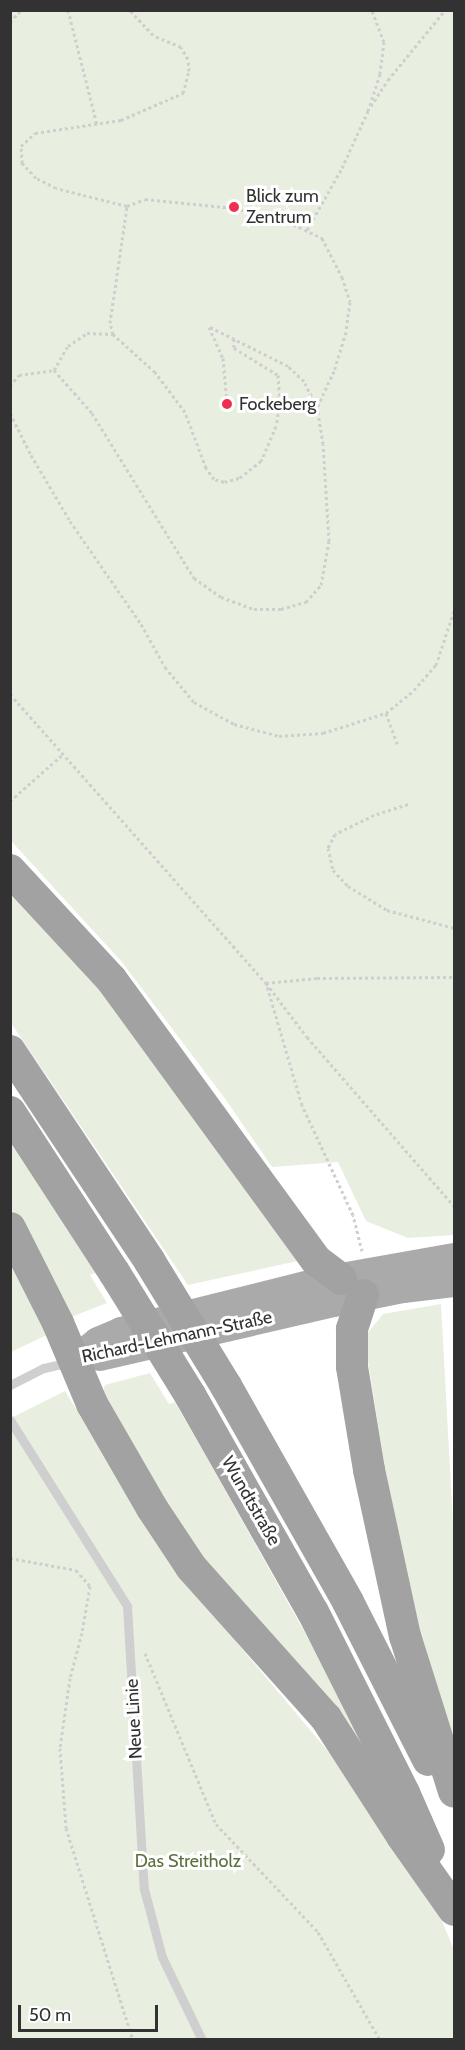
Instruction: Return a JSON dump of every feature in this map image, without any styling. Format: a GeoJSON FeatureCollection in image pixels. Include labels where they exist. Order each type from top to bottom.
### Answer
{"type":"FeatureCollection","features":[{"type":"Feature","properties":{"kind":"highway"},"geometry":{"type":"LineString","coordinates":[[10,870],[111,979],[317,1261],[352,1287],[352,1367],[369,1470],[405,1636],[454,1791]]}},
{"type":"Feature","properties":{"kind":"highway","name":"Wundtstraße"},"geometry":{"type":"LineString","coordinates":[[10,1051],[150,1262],[226,1386],[348,1602],[454,1812]]}},
{"type":"Feature","properties":{"kind":"highway","name":"Wundtstraße"},"geometry":{"type":"LineString","coordinates":[[10,1112],[114,1272],[190,1395],[268,1531],[343,1670],[404,1793],[454,1910]]}},
{"type":"Feature","properties":{"kind":"highway"},"geometry":{"type":"LineString","coordinates":[[10,1228],[74,1361],[92,1404],[152,1508],[191,1567],[326,1718],[402,1836],[454,1910]]}},
{"type":"Feature","properties":{"kind":"main road","name":"Richard-Lehmann-Straße"},"geometry":{"type":"LineString","coordinates":[[74,1361],[98,1342],[121,1332],[352,1287],[454,1258]]}},
{"type":"Feature","properties":{"kind":"main road","name":"Richard-Lehmann-Straße"},"geometry":{"type":"LineString","coordinates":[[352,1287],[454,1282]]}},
{"type":"Feature","properties":{"kind":"lane"},"geometry":{"type":"LineString","coordinates":[[10,1385],[44,1368],[74,1361]]}},
{"type":"Feature","properties":{"kind":"lane","name":"Neue Linie"},"geometry":{"type":"LineString","coordinates":[[10,1420],[127,1606],[144,1889],[162,1957],[202,2040]]}},
{"type":"Feature","properties":{"kind":"path"},"geometry":{"type":"LineString","coordinates":[[10,22],[21,10]]}},
{"type":"Feature","properties":{"kind":"path"},"geometry":{"type":"LineString","coordinates":[[68,10],[97,125]]}},
{"type":"Feature","properties":{"kind":"path"},"geometry":{"type":"LineString","coordinates":[[130,10],[153,35],[181,47],[188,59],[189,72],[183,93],[121,120],[35,133],[21,146],[22,164],[36,178],[56,188],[127,206],[145,199],[234,208],[288,222],[322,238],[342,277],[350,302],[346,332],[334,371],[317,406]]}},
{"type":"Feature","properties":{"kind":"path"},"geometry":{"type":"LineString","coordinates":[[307,230],[342,168],[368,111],[381,74],[384,42],[372,10]]}},
{"type":"Feature","properties":{"kind":"path"},"geometry":{"type":"LineString","coordinates":[[368,111],[388,80],[446,10]]}},
{"type":"Feature","properties":{"kind":"path"},"geometry":{"type":"LineString","coordinates":[[127,206],[110,323],[113,334],[155,372],[185,412],[206,468],[214,479],[224,482],[239,478],[261,461],[276,426],[280,402],[278,375],[234,348],[234,339]]}},
{"type":"Feature","properties":{"kind":"path"},"geometry":{"type":"LineString","coordinates":[[54,370],[92,413],[194,578],[221,597],[254,609],[281,609],[306,602],[321,585],[329,541],[323,444],[317,406],[304,381],[288,366],[208,326],[223,358],[227,404]]}},
{"type":"Feature","properties":{"kind":"path"},"geometry":{"type":"LineString","coordinates":[[54,370],[68,346],[87,333],[113,334]]}},
{"type":"Feature","properties":{"kind":"path"},"geometry":{"type":"LineString","coordinates":[[10,386],[19,375],[54,370]]}},
{"type":"Feature","properties":{"kind":"path"},"geometry":{"type":"LineString","coordinates":[[10,413],[31,455],[70,521],[141,624],[165,667],[195,702],[234,724],[279,736],[323,733],[386,713],[414,690],[436,665],[454,611]]}},
{"type":"Feature","properties":{"kind":"path"},"geometry":{"type":"LineString","coordinates":[[10,694],[266,983],[307,1037],[454,1206]]}},
{"type":"Feature","properties":{"kind":"path"},"geometry":{"type":"LineString","coordinates":[[386,713],[397,744]]}},
{"type":"Feature","properties":{"kind":"path"},"geometry":{"type":"LineString","coordinates":[[10,801],[62,755]]}},
{"type":"Feature","properties":{"kind":"path"},"geometry":{"type":"LineString","coordinates":[[408,804],[374,815],[334,834],[328,848],[333,870],[348,886],[387,910],[454,928]]}},
{"type":"Feature","properties":{"kind":"path"},"geometry":{"type":"LineString","coordinates":[[266,983],[317,978],[454,976]]}},
{"type":"Feature","properties":{"kind":"path"},"geometry":{"type":"LineString","coordinates":[[266,983],[302,1105],[353,1215],[362,1252]]}},
{"type":"Feature","properties":{"kind":"path"},"geometry":{"type":"LineString","coordinates":[[10,1558],[76,1570],[90,1586],[82,1633],[70,1678],[60,1748],[66,1828],[133,2040]]}},
{"type":"Feature","properties":{"kind":"path"},"geometry":{"type":"LineString","coordinates":[[143,1649],[216,1824],[318,1932],[380,2040]]}},
{"type":"Feature","properties":{"kind":"green space"},"geometry":{"type":"Polygon","coordinates":[[[11,10],[454,11],[454,1235],[408,1238],[366,1221],[338,1162],[272,1167],[226,1100],[121,961],[11,841],[11,10]]]}},
{"type":"Feature","properties":{"kind":"green space"},"geometry":{"type":"Polygon","coordinates":[[[10,882],[104,984],[307,1259],[188,1285],[11,1023],[10,882]]]}},
{"type":"Feature","properties":{"kind":"green space"},"geometry":{"type":"Polygon","coordinates":[[[11,1137],[96,1273],[90,1275],[107,1303],[66,1319],[11,1208],[11,1137]]]}},
{"type":"Feature","properties":{"kind":"green space"},"geometry":{"type":"Polygon","coordinates":[[[10,1264],[47,1335],[11,1352],[10,1352],[10,1264]]]}},
{"type":"Feature","properties":{"kind":"green space"},"geometry":{"type":"Polygon","coordinates":[[[441,1304],[454,1542],[454,1739],[419,1631],[387,1480],[367,1355],[367,1334],[383,1314],[441,1304]]]}},
{"type":"Feature","properties":{"kind":"green space"},"geometry":{"type":"Polygon","coordinates":[[[150,1373],[169,1404],[175,1402],[327,1672],[378,1771],[175,1522],[101,1397],[105,1385],[150,1373]]]}},
{"type":"Feature","properties":{"kind":"green space","name":"Das Streitholz"},"geometry":{"type":"Polygon","coordinates":[[[65,1391],[151,1530],[212,1613],[357,1786],[432,1896],[454,1950],[454,2039],[11,2040],[11,1418],[65,1391]]]}},
{"type":"Feature","properties":{"kind":"place","name":"Blick zum Zentrum"},"geometry":{"type":"Point","coordinates":[234,207]}},
{"type":"Feature","properties":{"kind":"place","name":"Fockeberg"},"geometry":{"type":"Point","coordinates":[227,404]}}]}
